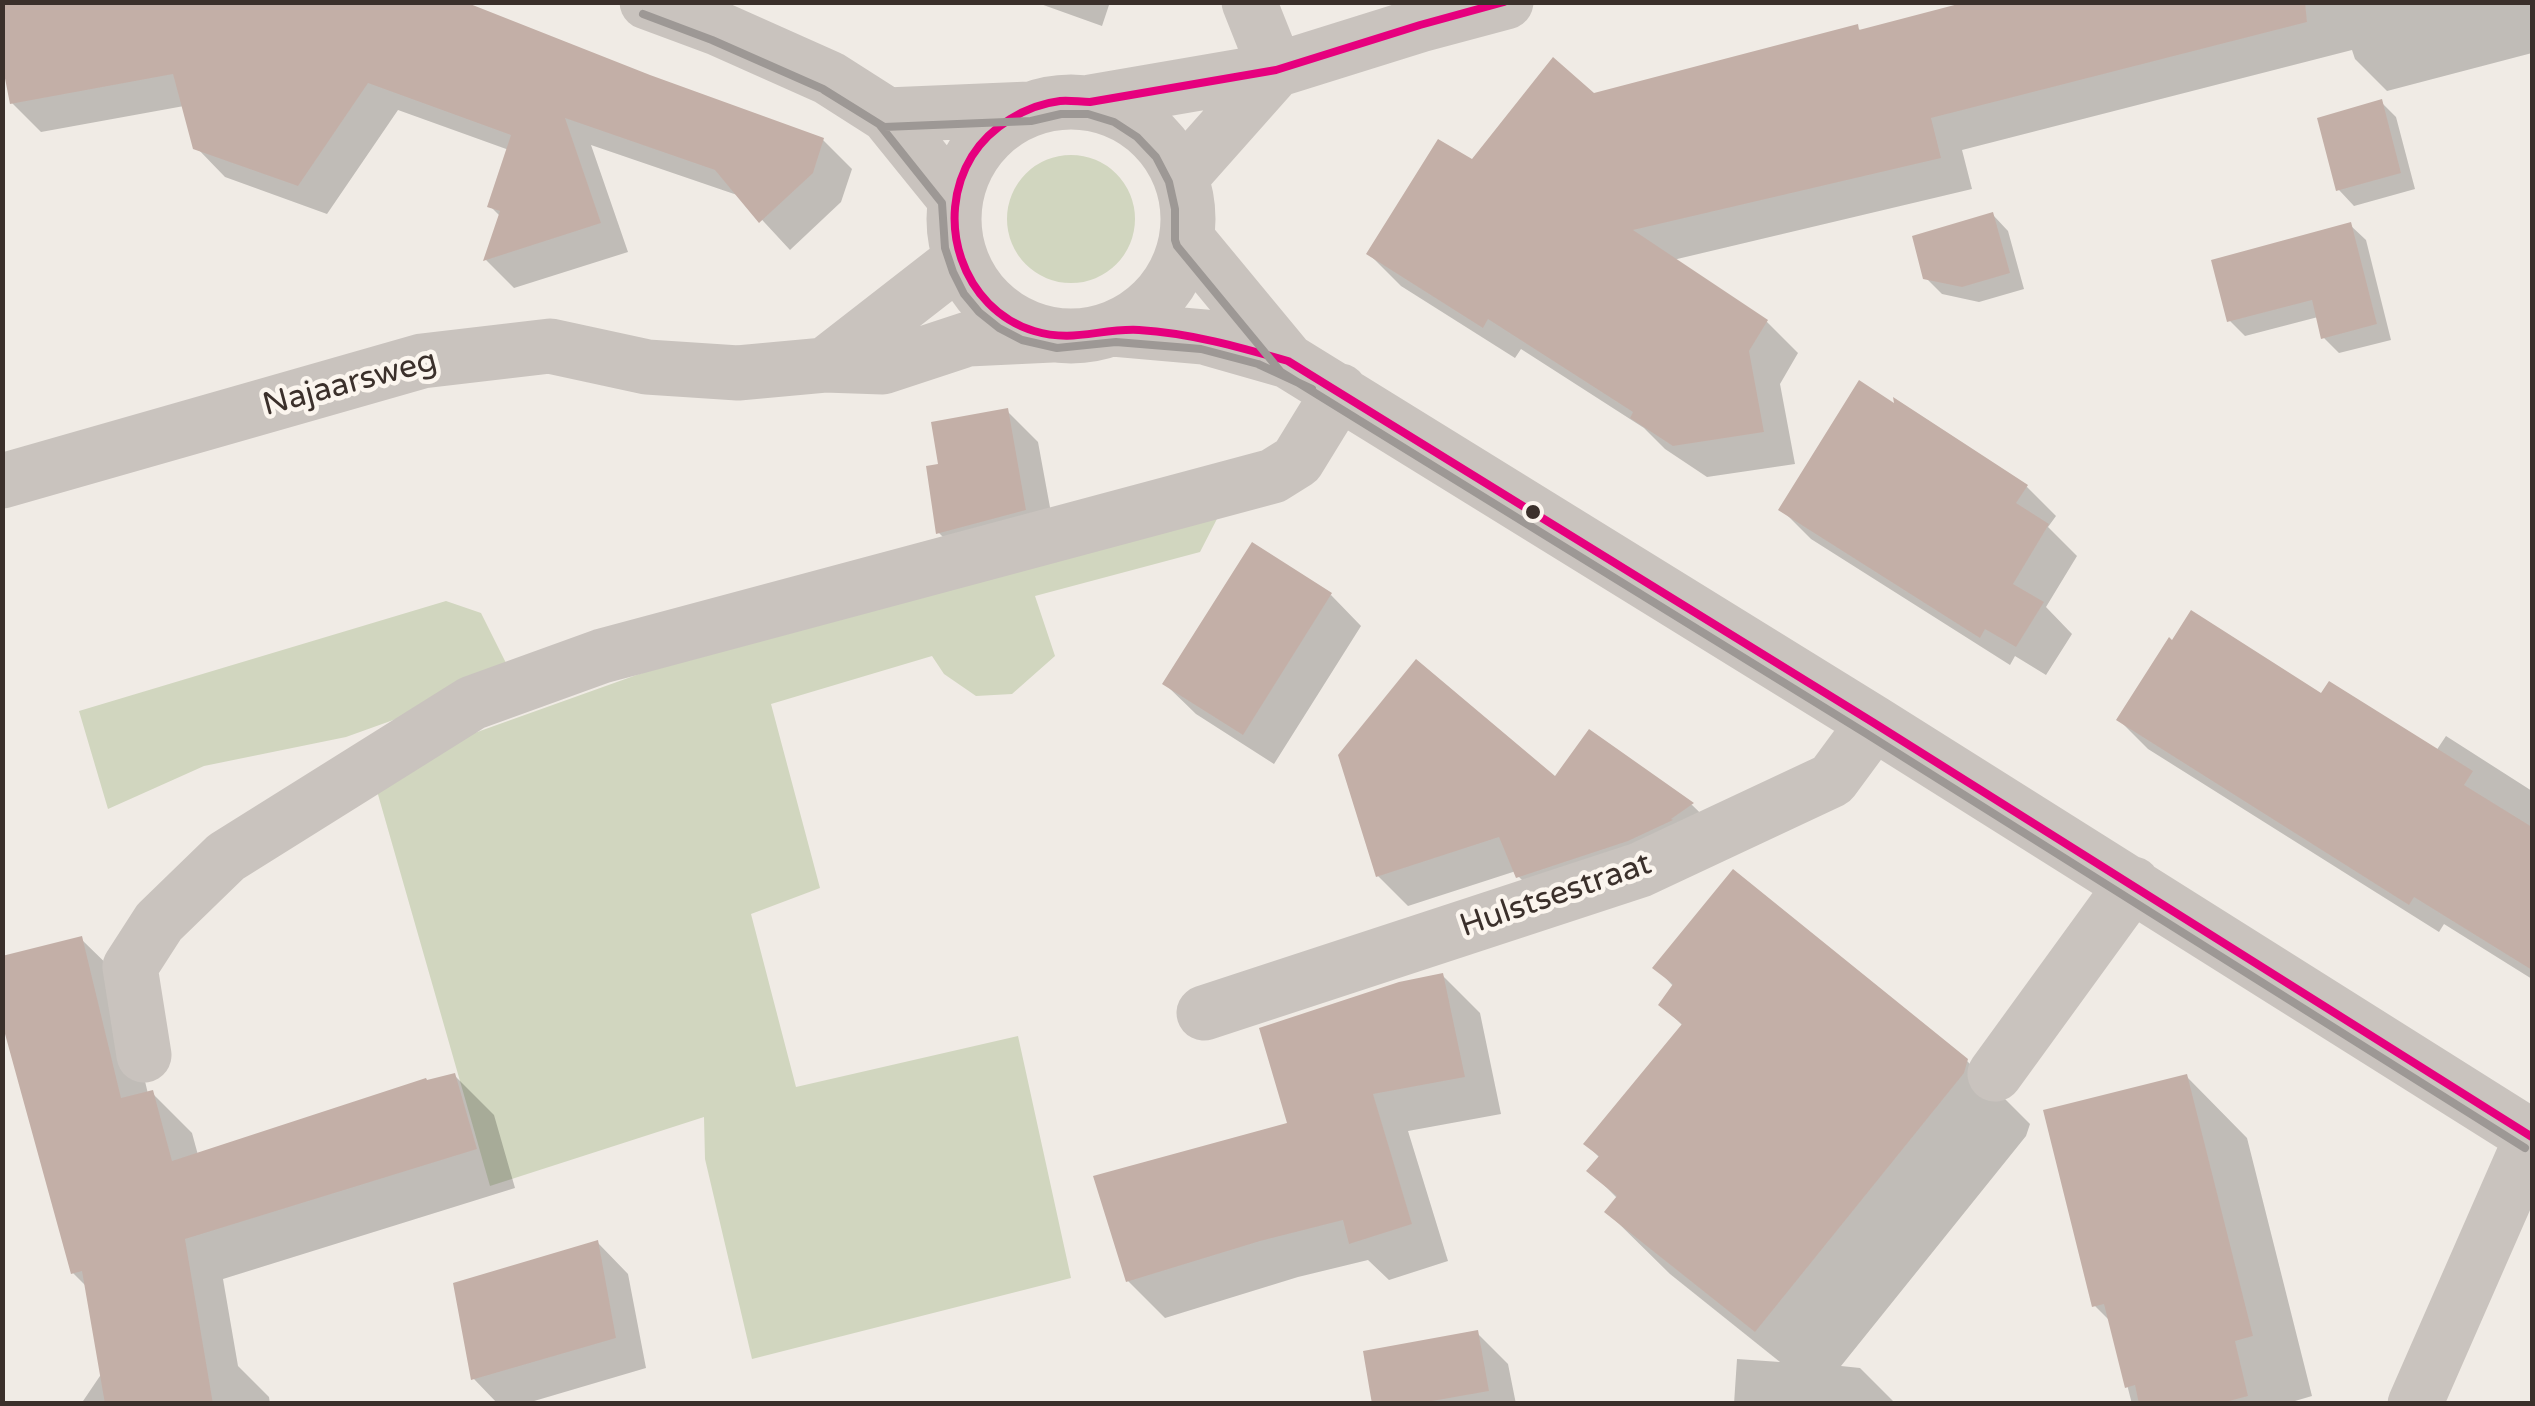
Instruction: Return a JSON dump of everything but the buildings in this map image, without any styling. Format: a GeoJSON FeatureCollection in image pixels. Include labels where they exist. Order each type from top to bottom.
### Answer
{"type":"FeatureCollection","features":[{"type":"Feature","properties":{"kind":"street"},"geometry":{"type":"LineString","coordinates":[[647,2],[829,78],[887,116],[955,199]]}},
{"type":"Feature","properties":{"kind":"street"},"geometry":{"type":"LineString","coordinates":[[1249,2],[1276,70]]}},
{"type":"Feature","properties":{"kind":"street"},"geometry":{"type":"LineString","coordinates":[[887,116],[1030,109],[1060,101],[1090,102],[1276,70],[1506,2]]}},
{"type":"Feature","properties":{"kind":"street"},"geometry":{"type":"LineString","coordinates":[[1181,177],[1276,70]]}},
{"type":"Feature","properties":{"kind":"street"},"geometry":{"type":"LineString","coordinates":[[1030,109],[1003,123],[980,144],[963,170],[953,220],[960,260],[974,288],[996,310],[1022,326],[1052,335],[1082,337],[1113,330],[1140,316],[1162,294],[1178,269],[1187,238],[1188,208],[1181,177],[1166,150],[1145,127],[1120,111],[1090,102]]}},
{"type":"Feature","properties":{"kind":"street"},"geometry":{"type":"LineString","coordinates":[[1187,238],[1288,360]]}},
{"type":"Feature","properties":{"kind":"street"},"geometry":{"type":"LineString","coordinates":[[824,365],[960,260]]}},
{"type":"Feature","properties":{"kind":"street"},"geometry":{"type":"LineString","coordinates":[[1113,330],[1204,337],[1288,360],[2133,884],[2532,1137],[2415,1404]]}},
{"type":"Feature","properties":{"kind":"street","name":"Najaarsweg"},"geometry":{"type":"LineString","coordinates":[[2,481],[422,361],[550,346],[648,367],[738,373],[824,365],[883,367],[968,339],[1052,335]]}},
{"type":"Feature","properties":{"kind":"street"},"geometry":{"type":"LineString","coordinates":[[144,1055],[130,967],[160,922],[226,857],[472,703],[602,656],[1273,476],[1297,461],[1340,392]]}},
{"type":"Feature","properties":{"kind":"street","name":"Hulstsestraat"},"geometry":{"type":"LineString","coordinates":[[1204,1014],[1640,870],[1832,780],[1874,723]]}},
{"type":"Feature","properties":{"kind":"street"},"geometry":{"type":"LineString","coordinates":[[1995,1074],[2133,884]]}},
{"type":"Feature","properties":{"kind":"green space"},"geometry":{"type":"Polygon","coordinates":[[[1071,155],[1096,160],[1116,174],[1130,194],[1135,219],[1130,244],[1116,264],[1096,278],[1071,283],[1046,278],[1026,264],[1012,244],[1007,219],[1012,194],[1026,174],[1046,160],[1071,155]]]}},
{"type":"Feature","properties":{"kind":"green space"},"geometry":{"type":"Polygon","coordinates":[[[1220,513],[1200,552],[1035,596],[1055,656],[1012,694],[976,696],[944,674],[932,656],[771,704],[820,888],[751,914],[796,1087],[1018,1036],[1071,1278],[752,1359],[705,1159],[704,1117],[490,1186],[371,770],[684,658],[1220,513]]]}},
{"type":"Feature","properties":{"kind":"green space"},"geometry":{"type":"Polygon","coordinates":[[[446,601],[481,613],[513,677],[346,737],[204,766],[108,809],[79,711],[446,601]]]}},
{"type":"Feature","properties":{"kind":"transit line"},"geometry":{"type":"LineString","coordinates":[[1504,2],[1276,70],[1090,102],[1047,103],[1022,113],[980,145],[961,181],[955,233],[972,283],[1009,320],[1034,331],[1062,336],[1125,330],[1158,332],[1214,341],[1288,361],[1874,723],[2532,1137]]}},
{"type":"Feature","properties":{"kind":"transit line"},"geometry":{"type":"LineString","coordinates":[[643,14],[823,89],[884,127],[1031,121],[1061,114],[1088,114],[1114,122],[1137,137],[1156,157],[1169,182],[1177,246],[1281,372],[1867,734],[2525,1148]]}},
{"type":"Feature","properties":{"kind":"transit line"},"geometry":{"type":"LineString","coordinates":[[824,90],[879,124],[942,203],[945,248],[953,272],[964,294],[999,328],[1022,340],[1057,348],[1116,342],[1201,349],[1258,364],[1312,389]]}}]}
